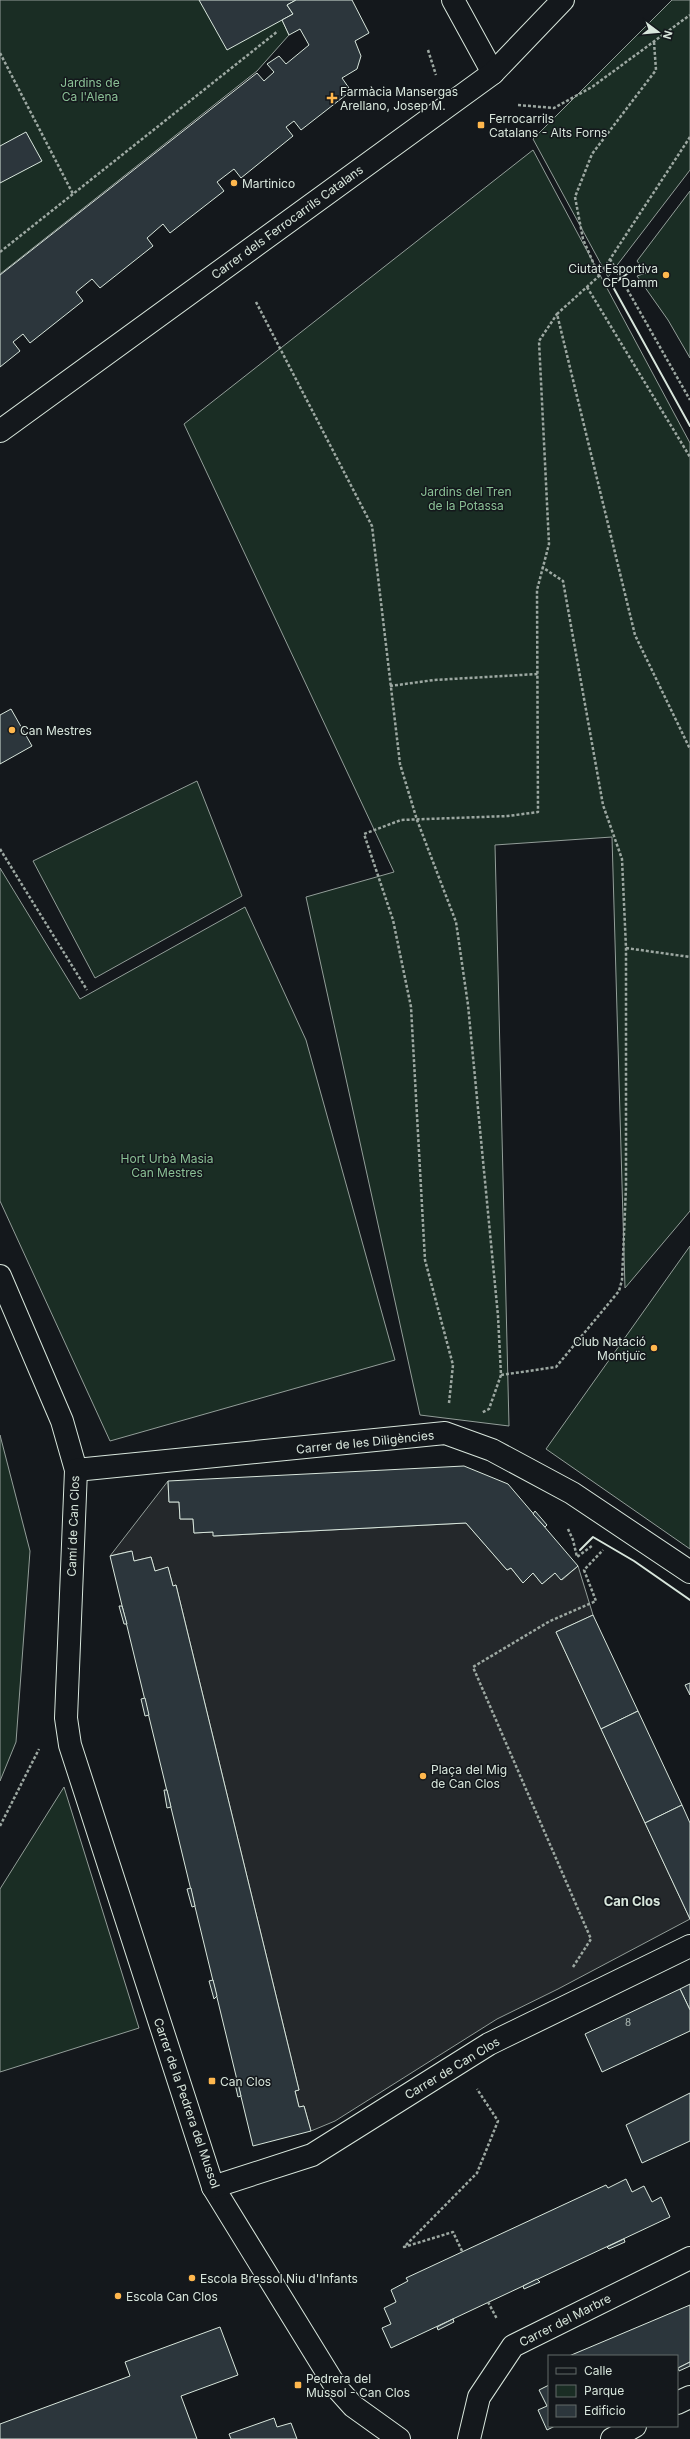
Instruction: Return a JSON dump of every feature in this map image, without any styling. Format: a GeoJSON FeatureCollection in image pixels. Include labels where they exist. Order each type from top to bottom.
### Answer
{"type":"FeatureCollection","features":[{"type":"Feature","properties":{"kind":"street"},"geometry":{"type":"LineString","coordinates":[[453,0],[493,73]]}},
{"type":"Feature","properties":{"kind":"street","name":"Carrer dels Ferrocarrils Catalans"},"geometry":{"type":"LineString","coordinates":[[0,431],[493,73],[563,0]]}},
{"type":"Feature","properties":{"kind":"street","name":"Camí de Can Clos"},"geometry":{"type":"LineString","coordinates":[[0,1276],[62,1421],[76,1470],[66,1718]]}},
{"type":"Feature","properties":{"kind":"street","name":"Carrer de les Diligències"},"geometry":{"type":"LineString","coordinates":[[76,1470],[445,1433],[492,1450],[572,1493],[690,1572]]}},
{"type":"Feature","properties":{"kind":"street","name":"Carrer de la Pedrera del Mussol"},"geometry":{"type":"LineString","coordinates":[[66,1718],[70,1745],[213,2187],[336,2387],[354,2406],[399,2439]]}},
{"type":"Feature","properties":{"kind":"street","name":"Carrer de Can Clos"},"geometry":{"type":"LineString","coordinates":[[213,2187],[312,2155],[489,2044],[690,1946]]}},
{"type":"Feature","properties":{"kind":"street","name":"Carrer del Marbre"},"geometry":{"type":"LineString","coordinates":[[469,2439],[478,2397],[513,2346],[690,2258]]}},
{"type":"Feature","properties":{"kind":"street"},"geometry":{"type":"LineString","coordinates":[[678,2403],[690,2397]]}},
{"type":"Feature","properties":{"kind":"street"},"geometry":{"type":"LineString","coordinates":[[612,2439],[633,2427]]}},
{"type":"Feature","properties":{"kind":"path"},"geometry":{"type":"LineString","coordinates":[[518,105],[554,108],[592,88],[690,15]]}},
{"type":"Feature","properties":{"kind":"path"},"geometry":{"type":"LineString","coordinates":[[0,252],[278,31]]}},
{"type":"Feature","properties":{"kind":"path"},"geometry":{"type":"LineString","coordinates":[[599,276],[583,239],[575,197],[592,154],[656,70],[654,42]]}},
{"type":"Feature","properties":{"kind":"path"},"geometry":{"type":"LineString","coordinates":[[0,53],[72,194]]}},
{"type":"Feature","properties":{"kind":"path"},"geometry":{"type":"LineString","coordinates":[[445,1433],[453,1366],[425,1260],[411,1007],[392,920],[364,834],[401,820],[508,816],[538,812],[537,590],[548,544],[539,341],[557,314],[599,276],[690,137]]}},
{"type":"Feature","properties":{"kind":"path"},"geometry":{"type":"LineString","coordinates":[[610,259],[690,400]]}},
{"type":"Feature","properties":{"kind":"path"},"geometry":{"type":"LineString","coordinates":[[587,287],[690,457]]}},
{"type":"Feature","properties":{"kind":"path"},"geometry":{"type":"LineString","coordinates":[[256,302],[372,526],[400,764],[417,820],[456,922],[469,1013],[498,1316],[500,1375],[489,1409],[445,1433]]}},
{"type":"Feature","properties":{"kind":"path"},"geometry":{"type":"LineString","coordinates":[[557,314],[634,635],[690,749]]}},
{"type":"Feature","properties":{"kind":"path"},"geometry":{"type":"LineString","coordinates":[[500,1375],[556,1367],[619,1291],[622,1280],[626,1187],[626,948],[622,859],[603,804],[563,580],[542,567]]}},
{"type":"Feature","properties":{"kind":"path"},"geometry":{"type":"LineString","coordinates":[[390,686],[434,680],[538,674]]}},
{"type":"Feature","properties":{"kind":"path"},"geometry":{"type":"LineString","coordinates":[[0,849],[87,990]]}},
{"type":"Feature","properties":{"kind":"path"},"geometry":{"type":"LineString","coordinates":[[626,948],[690,957]]}},
{"type":"Feature","properties":{"kind":"path"},"geometry":{"type":"LineString","coordinates":[[571,1970],[591,1939],[473,1667],[550,1621],[596,1601],[584,1570],[604,1550],[595,1544],[577,1556],[573,1540]]}},
{"type":"Feature","properties":{"kind":"path"},"geometry":{"type":"LineString","coordinates":[[0,1826],[40,1747]]}},
{"type":"Feature","properties":{"kind":"path"},"geometry":{"type":"LineString","coordinates":[[462,2251],[453,2232],[404,2247],[477,2174],[498,2121],[477,2088]]}},
{"type":"Feature","properties":{"kind":"path"},"geometry":{"type":"LineString","coordinates":[[488,2302],[497,2319]]}},
{"type":"Feature","properties":{"kind":"green space","name":"Jardins de Ca l'Alena"},"geometry":{"type":"Polygon","coordinates":[[[0,0],[199,0],[282,20],[289,35],[257,71],[0,274],[0,0]]]}},
{"type":"Feature","properties":{"kind":"green space"},"geometry":{"type":"Polygon","coordinates":[[[672,0],[690,0],[690,170],[608,277],[533,139],[672,0]]]}},
{"type":"Feature","properties":{"kind":"green space","name":"Jardins del Tren de la Potassa"},"geometry":{"type":"Polygon","coordinates":[[[533,150],[690,443],[690,1211],[625,1288],[612,837],[495,845],[509,1426],[420,1415],[306,897],[394,872],[184,424],[533,150]]]}},
{"type":"Feature","properties":{"kind":"green space","name":"Ciutat Esportiva CF Damm"},"geometry":{"type":"Polygon","coordinates":[[[690,191],[690,358],[668,320],[637,276],[646,273],[637,261],[690,191]]]}},
{"type":"Feature","properties":{"kind":"green space"},"geometry":{"type":"Polygon","coordinates":[[[197,781],[242,896],[95,978],[33,861],[197,781]]]}},
{"type":"Feature","properties":{"kind":"green space","name":"Hort Urbà Masia Can Mestres"},"geometry":{"type":"Polygon","coordinates":[[[0,868],[80,999],[245,907],[306,1040],[395,1360],[110,1441],[0,1201],[0,868]]]}},
{"type":"Feature","properties":{"kind":"green space","name":"Club Natació Montjuïc"},"geometry":{"type":"Polygon","coordinates":[[[690,1246],[690,1549],[546,1449],[690,1246]]]}},
{"type":"Feature","properties":{"kind":"green space"},"geometry":{"type":"Polygon","coordinates":[[[0,1435],[30,1551],[16,1742],[0,1781],[0,1435]]]}},
{"type":"Feature","properties":{"kind":"green space"},"geometry":{"type":"Polygon","coordinates":[[[64,1787],[139,2028],[0,2072],[0,1889],[64,1787]]]}},
{"type":"Feature","properties":{"kind":"shaded area","name":"Plaça del Mig de Can Clos"},"geometry":{"type":"Polygon","coordinates":[[[168,1481],[169,1502],[179,1502],[180,1519],[193,1519],[194,1533],[213,1532],[214,1536],[466,1523],[507,1570],[511,1568],[523,1583],[533,1573],[542,1584],[555,1573],[562,1580],[578,1566],[593,1615],[556,1632],[690,1919],[558,1989],[497,2019],[335,2121],[311,2131],[304,2106],[299,2107],[295,2091],[299,2090],[176,1585],[173,1586],[168,1568],[155,1571],[151,1557],[134,1561],[131,1551],[110,1556],[168,1481]]]}},
{"type":"Feature","properties":{"kind":"building"},"geometry":{"type":"Polygon","coordinates":[[[199,0],[296,0],[287,5],[293,14],[227,50],[199,0]]]}},
{"type":"Feature","properties":{"kind":"building"},"geometry":{"type":"Polygon","coordinates":[[[296,0],[352,0],[369,33],[355,41],[361,56],[357,69],[342,78],[351,91],[301,130],[294,121],[286,127],[293,136],[241,178],[234,169],[217,182],[224,191],[170,233],[163,224],[147,238],[153,246],[100,288],[92,279],[76,292],[83,301],[30,343],[23,334],[13,342],[20,351],[0,367],[0,275],[257,73],[264,81],[274,72],[267,64],[279,56],[286,64],[309,45],[300,29],[289,35],[282,20],[293,14],[287,5],[296,0]]]}},
{"type":"Feature","properties":{"kind":"building"},"geometry":{"type":"Polygon","coordinates":[[[26,132],[42,161],[0,183],[0,146],[26,132]]]}},
{"type":"Feature","properties":{"kind":"building","name":"Can Mestres"},"geometry":{"type":"Polygon","coordinates":[[[11,709],[32,746],[0,764],[0,715],[11,709]]]}},
{"type":"Feature","properties":{"kind":"building"},"geometry":{"type":"Polygon","coordinates":[[[464,1466],[508,1484],[578,1566],[561,1580],[555,1573],[542,1584],[533,1573],[523,1583],[511,1568],[507,1570],[466,1523],[213,1536],[213,1532],[194,1533],[193,1519],[180,1519],[179,1502],[169,1502],[168,1481],[464,1466]]]}},
{"type":"Feature","properties":{"kind":"building"},"geometry":{"type":"Polygon","coordinates":[[[535,1511],[547,1525],[545,1527],[533,1514],[535,1511]]]}},
{"type":"Feature","properties":{"kind":"building"},"geometry":{"type":"Polygon","coordinates":[[[132,1551],[134,1561],[151,1557],[155,1571],[168,1567],[173,1586],[176,1585],[299,2090],[295,2091],[299,2107],[304,2106],[311,2131],[253,2146],[110,1556],[132,1551]]]}},
{"type":"Feature","properties":{"kind":"building"},"geometry":{"type":"Polygon","coordinates":[[[119,1606],[122,1606],[127,1624],[124,1624],[119,1606]]]}},
{"type":"Feature","properties":{"kind":"building"},"geometry":{"type":"Polygon","coordinates":[[[593,1615],[638,1711],[601,1729],[556,1632],[593,1615]]]}},
{"type":"Feature","properties":{"kind":"building"},"geometry":{"type":"Polygon","coordinates":[[[690,1683],[690,1695],[685,1685],[690,1683]]]}},
{"type":"Feature","properties":{"kind":"building"},"geometry":{"type":"Polygon","coordinates":[[[145,1698],[149,1715],[145,1716],[141,1699],[145,1698]]]}},
{"type":"Feature","properties":{"kind":"building"},"geometry":{"type":"Polygon","coordinates":[[[638,1711],[682,1805],[645,1823],[601,1729],[638,1711]]]}},
{"type":"Feature","properties":{"kind":"building"},"geometry":{"type":"Polygon","coordinates":[[[164,1790],[167,1790],[171,1807],[167,1808],[164,1790]]]}},
{"type":"Feature","properties":{"kind":"building"},"geometry":{"type":"Polygon","coordinates":[[[682,1805],[690,1823],[690,1919],[645,1823],[682,1805]]]}},
{"type":"Feature","properties":{"kind":"building"},"geometry":{"type":"Polygon","coordinates":[[[191,1888],[195,1906],[192,1907],[187,1889],[191,1888]]]}},
{"type":"Feature","properties":{"kind":"building"},"geometry":{"type":"Polygon","coordinates":[[[213,1980],[217,1996],[214,1999],[209,1981],[213,1980]]]}},
{"type":"Feature","properties":{"kind":"building"},"geometry":{"type":"Polygon","coordinates":[[[690,1984],[690,2010],[680,1989],[690,1984]]]}},
{"type":"Feature","properties":{"kind":"building"},"geometry":{"type":"Polygon","coordinates":[[[680,1989],[690,2010],[690,2031],[602,2072],[585,2034],[680,1989]]]}},
{"type":"Feature","properties":{"kind":"building"},"geometry":{"type":"Polygon","coordinates":[[[234,2079],[237,2079],[241,2096],[238,2097],[234,2079]]]}},
{"type":"Feature","properties":{"kind":"building"},"geometry":{"type":"Polygon","coordinates":[[[690,2093],[690,2141],[642,2163],[626,2125],[690,2093]]]}},
{"type":"Feature","properties":{"kind":"building"},"geometry":{"type":"Polygon","coordinates":[[[626,2179],[632,2192],[644,2186],[652,2202],[661,2197],[670,2217],[391,2348],[382,2328],[391,2324],[384,2308],[396,2302],[391,2290],[408,2281],[406,2278],[606,2185],[608,2188],[626,2179]]]}},
{"type":"Feature","properties":{"kind":"building"},"geometry":{"type":"Polygon","coordinates":[[[624,2239],[625,2242],[609,2249],[607,2247],[624,2239]]]}},
{"type":"Feature","properties":{"kind":"building"},"geometry":{"type":"Polygon","coordinates":[[[537,2279],[540,2282],[524,2289],[523,2286],[537,2279]]]}},
{"type":"Feature","properties":{"kind":"building"},"geometry":{"type":"Polygon","coordinates":[[[690,2305],[690,2362],[678,2368],[678,2355],[571,2355],[690,2305]]]}},
{"type":"Feature","properties":{"kind":"building"},"geometry":{"type":"Polygon","coordinates":[[[453,2319],[454,2322],[438,2330],[437,2327],[453,2319]]]}},
{"type":"Feature","properties":{"kind":"building"},"geometry":{"type":"Polygon","coordinates":[[[220,2327],[238,2375],[181,2396],[197,2439],[0,2439],[0,2424],[130,2376],[125,2362],[220,2327]]]}},
{"type":"Feature","properties":{"kind":"building"},"geometry":{"type":"Polygon","coordinates":[[[690,2362],[690,2366],[679,2371],[678,2368],[690,2362]]]}},
{"type":"Feature","properties":{"kind":"building"},"geometry":{"type":"Polygon","coordinates":[[[548,2386],[548,2427],[553,2427],[547,2430],[538,2410],[547,2406],[539,2390],[548,2386]]]}},
{"type":"Feature","properties":{"kind":"building"},"geometry":{"type":"Polygon","coordinates":[[[274,2418],[277,2427],[291,2423],[297,2439],[231,2439],[229,2434],[274,2418]]]}},
{"type":"Feature","properties":{"kind":"wall"},"geometry":{"type":"LineString","coordinates":[[631,271],[612,285],[690,426]]}},
{"type":"Feature","properties":{"kind":"wall"},"geometry":{"type":"LineString","coordinates":[[580,1550],[593,1537],[634,1561],[690,1600]]}},
{"type":"Feature","properties":{"kind":"place","name":"Farmàcia Mansergas Arellano, Josep M."},"geometry":{"type":"Point","coordinates":[332,98]}},
{"type":"Feature","properties":{"kind":"place","name":"Ferrocarrils Catalans - Alts Forns"},"geometry":{"type":"Point","coordinates":[481,125]}},
{"type":"Feature","properties":{"kind":"place","name":"Martinico"},"geometry":{"type":"Point","coordinates":[234,183]}},
{"type":"Feature","properties":{"kind":"place","name":"Ciutat Esportiva CF Damm"},"geometry":{"type":"Point","coordinates":[666,275]}},
{"type":"Feature","properties":{"kind":"place","name":"Can Mestres"},"geometry":{"type":"Point","coordinates":[12,730]}},
{"type":"Feature","properties":{"kind":"place","name":"Club Natació Montjuïc"},"geometry":{"type":"Point","coordinates":[654,1348]}},
{"type":"Feature","properties":{"kind":"place","name":"Plaça del Mig de Can Clos"},"geometry":{"type":"Point","coordinates":[423,1776]}},
{"type":"Feature","properties":{"kind":"place","name":"Can Clos"},"geometry":{"type":"Point","coordinates":[212,2081]}},
{"type":"Feature","properties":{"kind":"place","name":"Escola Bressol Niu d'Infants"},"geometry":{"type":"Point","coordinates":[192,2278]}},
{"type":"Feature","properties":{"kind":"place","name":"Escola Can Clos"},"geometry":{"type":"Point","coordinates":[118,2296]}},
{"type":"Feature","properties":{"kind":"place","name":"Pedrera del Mussol - Can Clos"},"geometry":{"type":"Point","coordinates":[298,2385]}},
{"type":"Feature","properties":{"kind":"district","name":"Can Clos"},"geometry":{"type":"Point","coordinates":[632,1901]}}]}
